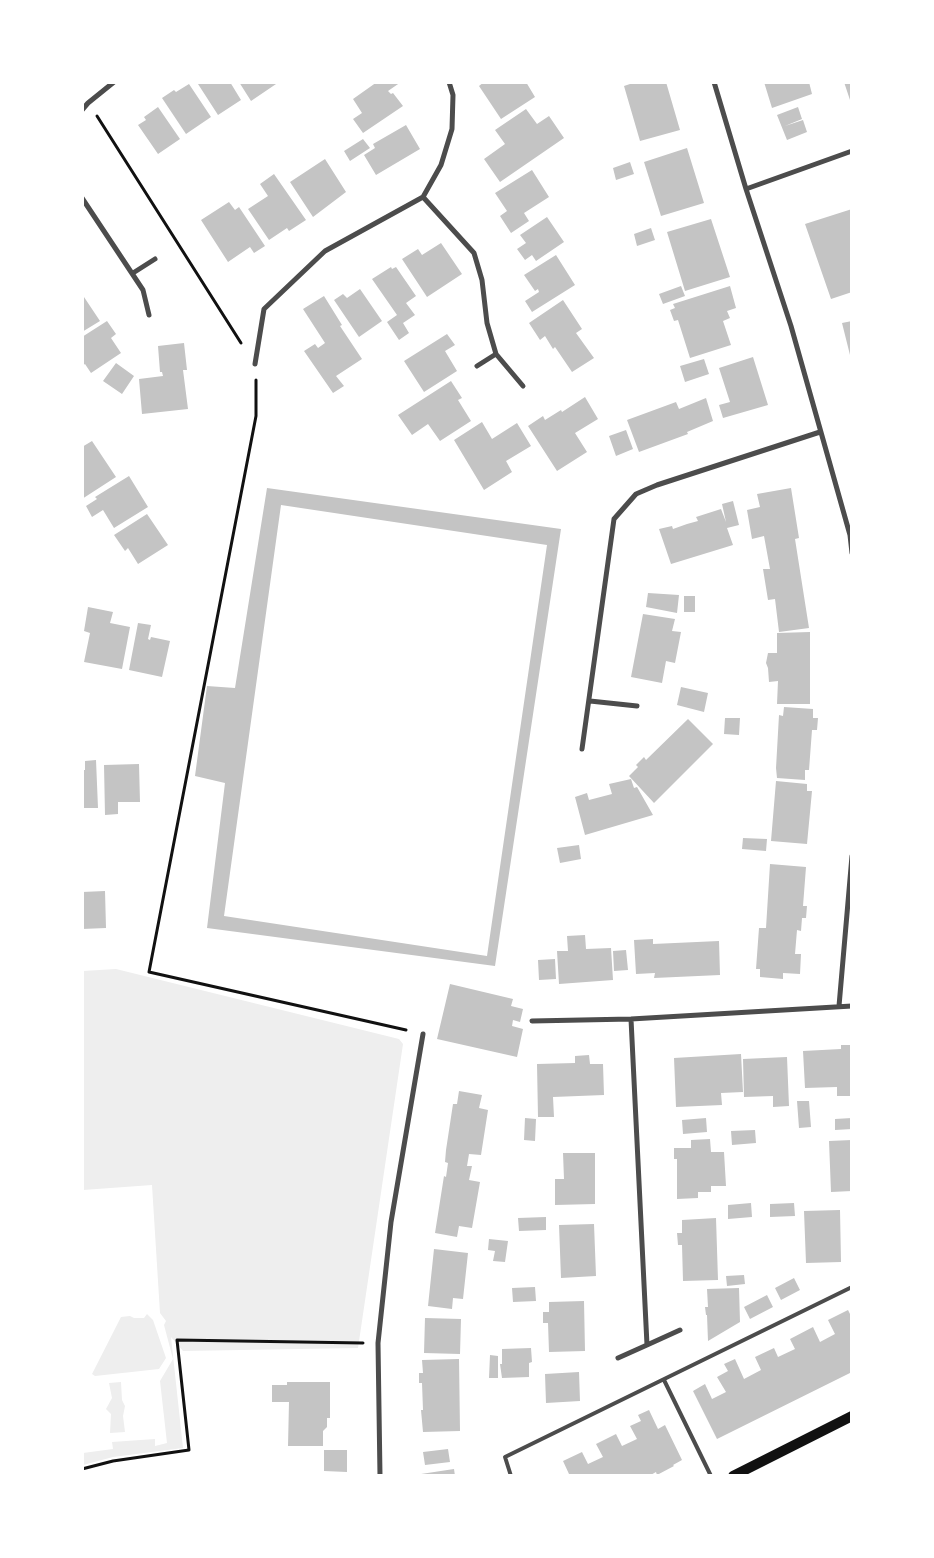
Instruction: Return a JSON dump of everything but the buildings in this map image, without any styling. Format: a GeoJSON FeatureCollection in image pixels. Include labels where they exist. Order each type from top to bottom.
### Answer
{"type":"FeatureCollection","features":[{"type":"Feature","properties":{"kind":"main road"},"geometry":{"type":"LineString","coordinates":[[733,1476],[852,1416]]}},
{"type":"Feature","properties":{"kind":"street"},"geometry":{"type":"LineString","coordinates":[[82,110],[114,82]]}},
{"type":"Feature","properties":{"kind":"street"},"geometry":{"type":"LineString","coordinates":[[255,364],[264,309],[325,251],[423,197],[440,165],[452,129],[453,95],[449,82]]}},
{"type":"Feature","properties":{"kind":"street"},"geometry":{"type":"LineString","coordinates":[[714,82],[790,326],[850,535],[852,553]]}},
{"type":"Feature","properties":{"kind":"street"},"geometry":{"type":"LineString","coordinates":[[746,188],[852,151]]}},
{"type":"Feature","properties":{"kind":"street"},"geometry":{"type":"LineString","coordinates":[[423,197],[474,253],[482,280],[487,322],[496,354],[523,386]]}},
{"type":"Feature","properties":{"kind":"street"},"geometry":{"type":"LineString","coordinates":[[82,198],[143,290],[149,315]]}},
{"type":"Feature","properties":{"kind":"street"},"geometry":{"type":"LineString","coordinates":[[133,274],[155,259]]}},
{"type":"Feature","properties":{"kind":"street"},"geometry":{"type":"LineString","coordinates":[[477,366],[496,354]]}},
{"type":"Feature","properties":{"kind":"street"},"geometry":{"type":"LineString","coordinates":[[582,749],[614,519],[636,494],[657,485],[820,432]]}},
{"type":"Feature","properties":{"kind":"street"},"geometry":{"type":"LineString","coordinates":[[590,701],[637,706]]}},
{"type":"Feature","properties":{"kind":"street"},"geometry":{"type":"LineString","coordinates":[[839,1006],[852,856]]}},
{"type":"Feature","properties":{"kind":"street"},"geometry":{"type":"LineString","coordinates":[[532,1021],[631,1019],[852,1006]]}},
{"type":"Feature","properties":{"kind":"street"},"geometry":{"type":"LineString","coordinates":[[631,1019],[647,1345]]}},
{"type":"Feature","properties":{"kind":"street"},"geometry":{"type":"LineString","coordinates":[[380,1476],[378,1343],[391,1222],[422,1034]]}},
{"type":"Feature","properties":{"kind":"street"},"geometry":{"type":"LineString","coordinates":[[618,1358],[680,1330]]}},
{"type":"Feature","properties":{"kind":"lane"},"geometry":{"type":"LineString","coordinates":[[511,1476],[505,1457],[852,1288]]}},
{"type":"Feature","properties":{"kind":"lane"},"geometry":{"type":"LineString","coordinates":[[664,1380],[711,1476]]}},
{"type":"Feature","properties":{"kind":"path"},"geometry":{"type":"LineString","coordinates":[[88,103],[255,364],[256,416],[149,972],[422,1034]]}},
{"type":"Feature","properties":{"kind":"path"},"geometry":{"type":"LineString","coordinates":[[82,1469],[113,1460],[189,1450],[177,1340],[378,1343]]}},
{"type":"Feature","properties":{"kind":"shaded area"},"geometry":{"type":"Polygon","coordinates":[[[116,969],[399,1039],[403,1044],[358,1348],[183,1351],[171,1337],[183,1448],[113,1457],[83,1465],[83,1453],[113,1449],[112,1442],[155,1439],[155,1446],[167,1443],[160,1381],[173,1359],[164,1325],[166,1321],[160,1313],[152,1185],[83,1190],[83,971],[116,969]]]}},
{"type":"Feature","properties":{"kind":"shaded area"},"geometry":{"type":"Polygon","coordinates":[[[147,1314],[153,1320],[166,1358],[159,1369],[95,1376],[92,1374],[121,1317],[144,1318],[147,1314]]]}},
{"type":"Feature","properties":{"kind":"shaded area"},"geometry":{"type":"Polygon","coordinates":[[[121,1382],[122,1400],[125,1406],[123,1416],[125,1432],[110,1433],[111,1414],[106,1409],[112,1398],[109,1383],[121,1382]]]}}]}
